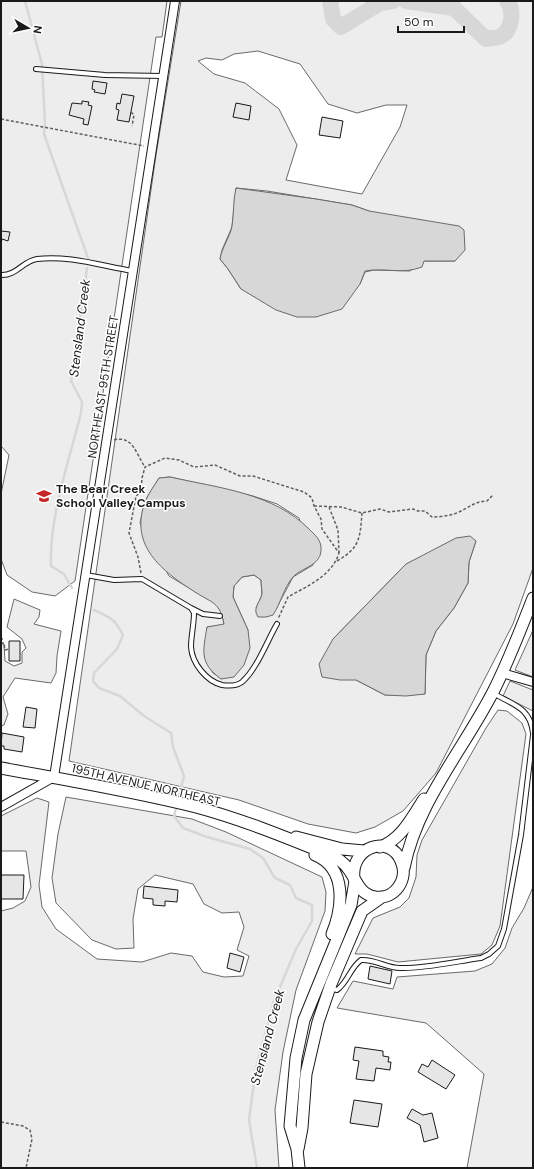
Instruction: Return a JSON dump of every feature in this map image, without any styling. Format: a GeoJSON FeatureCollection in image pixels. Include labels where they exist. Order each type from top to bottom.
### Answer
{"type":"FeatureCollection","features":[{"type":"Feature","properties":{"kind":"main road"},"geometry":{"type":"LineString","coordinates":[[299,1168],[298,1149],[302,1128],[306,1074],[318,1022],[329,988],[362,911],[382,897],[390,895],[401,884],[410,841],[446,770],[492,693],[502,673],[533,598]]}},
{"type":"Feature","properties":{"kind":"main road","name":"195TH AVENUE NORTHEAST"},"geometry":{"type":"LineString","coordinates":[[1,768],[196,807],[255,826]]}},
{"type":"Feature","properties":{"kind":"main road"},"geometry":{"type":"LineString","coordinates":[[255,826],[342,849],[364,851],[388,844],[400,834],[446,770]]}},
{"type":"Feature","properties":{"kind":"main road"},"geometry":{"type":"LineString","coordinates":[[255,826],[337,858],[349,869],[362,891],[368,895],[382,897]]}},
{"type":"Feature","properties":{"kind":"main road"},"geometry":{"type":"LineString","coordinates":[[255,826],[274,838],[325,860],[335,873],[338,880],[340,890],[337,919],[318,973],[310,1003]]}},
{"type":"Feature","properties":{"kind":"main road"},"geometry":{"type":"LineString","coordinates":[[380,846],[396,853],[404,868]]}},
{"type":"Feature","properties":{"kind":"main road"},"geometry":{"type":"LineString","coordinates":[[298,1149],[290,1126],[293,1078],[304,1020],[352,905],[355,864],[364,851]]}},
{"type":"Feature","properties":{"kind":"street","name":"NORTHEAST 95TH STREET"},"geometry":{"type":"LineString","coordinates":[[54,778],[175,1]]}},
{"type":"Feature","properties":{"kind":"street"},"geometry":{"type":"LineString","coordinates":[[502,673],[533,682]]}},
{"type":"Feature","properties":{"kind":"street","name":"195TH AVENUE NORTHEAST"},"geometry":{"type":"LineString","coordinates":[[1,807],[54,778]]}},
{"type":"Feature","properties":{"kind":"lane"},"geometry":{"type":"LineString","coordinates":[[36,69],[105,75],[163,76]]}},
{"type":"Feature","properties":{"kind":"lane"},"geometry":{"type":"LineString","coordinates":[[1,275],[9,275],[34,260],[54,257],[133,271]]}},
{"type":"Feature","properties":{"kind":"lane"},"geometry":{"type":"LineString","coordinates":[[86,575],[114,580],[142,579],[203,614],[220,616]]}},
{"type":"Feature","properties":{"kind":"lane"},"geometry":{"type":"LineString","coordinates":[[191,608],[194,613],[191,647],[196,662],[211,681],[222,685],[231,686],[241,683],[249,675],[277,624]]}},
{"type":"Feature","properties":{"kind":"lane"},"geometry":{"type":"LineString","coordinates":[[329,988],[337,990],[342,987],[355,964],[361,960],[375,961],[400,968],[415,967],[481,958],[489,954],[498,946],[504,929],[514,881],[533,734],[532,722],[527,712],[492,693]]}},
{"type":"Feature","properties":{"kind":"path"},"geometry":{"type":"LineString","coordinates":[[131,112],[134,115],[132,126]]}},
{"type":"Feature","properties":{"kind":"path"},"geometry":{"type":"LineString","coordinates":[[1,119],[152,147]]}},
{"type":"Feature","properties":{"kind":"path"},"geometry":{"type":"LineString","coordinates":[[106,442],[121,438],[129,441],[137,451],[145,467],[142,478],[141,492],[136,496],[129,533],[138,557],[142,579]]}},
{"type":"Feature","properties":{"kind":"path"},"geometry":{"type":"LineString","coordinates":[[145,467],[164,458],[179,460],[194,467],[215,465],[240,476],[253,476],[304,492],[312,498],[321,520],[322,529],[339,553]]}},
{"type":"Feature","properties":{"kind":"path"},"geometry":{"type":"LineString","coordinates":[[314,506],[341,506],[362,513],[380,509],[389,512],[413,509],[425,511],[432,517],[455,514],[479,501],[487,501],[494,495]]}},
{"type":"Feature","properties":{"kind":"path"},"geometry":{"type":"LineString","coordinates":[[329,506],[338,530],[339,553],[337,561]]}},
{"type":"Feature","properties":{"kind":"path"},"geometry":{"type":"LineString","coordinates":[[277,624],[288,597],[308,587],[337,561],[347,555],[359,540],[362,513]]}},
{"type":"Feature","properties":{"kind":"path"},"geometry":{"type":"LineString","coordinates":[[1,643],[4,643],[5,650],[9,649]]}},
{"type":"Feature","properties":{"kind":"path"},"geometry":{"type":"LineString","coordinates":[[1,1122],[23,1126],[30,1130],[32,1139],[26,1168]]}},
{"type":"Feature","properties":{"kind":"shaded area"},"geometry":{"type":"Polygon","coordinates":[[[1,1],[167,1],[162,37],[156,37],[75,581],[55,596],[32,592],[7,575],[1,559],[1,494],[9,455],[1,446],[1,1]]]}},
{"type":"Feature","properties":{"kind":"shaded area"},"geometry":{"type":"Polygon","coordinates":[[[181,1],[533,1],[533,568],[513,624],[436,773],[403,811],[375,827],[356,833],[308,824],[239,800],[69,761],[156,155],[181,1]],[[258,51],[234,54],[222,60],[206,58],[198,61],[214,74],[245,83],[279,109],[297,145],[286,180],[362,194],[400,127],[407,105],[386,105],[357,113],[328,104],[300,64],[258,51]],[[236,188],[232,227],[222,250],[220,259],[241,289],[360,284],[365,272],[374,270],[410,271],[423,261],[455,261],[369,211],[352,205],[267,191],[236,188]],[[170,477],[159,478],[145,501],[140,523],[169,576],[216,604],[222,613],[224,625],[207,627],[207,663],[213,673],[222,679],[248,630],[233,597],[234,586],[242,577],[254,575],[261,580],[262,595],[256,608],[276,609],[293,577],[313,565],[299,518],[277,504],[253,496],[170,477]],[[476,541],[406,564],[333,639],[356,680],[385,695],[425,694],[426,655],[436,631],[454,608],[468,583],[469,562],[476,541]]]}},
{"type":"Feature","properties":{"kind":"shaded area"},"geometry":{"type":"Polygon","coordinates":[[[236,188],[352,205],[369,211],[459,226],[464,230],[465,250],[455,261],[424,261],[422,267],[400,271],[365,271],[360,284],[342,309],[316,317],[297,317],[276,310],[241,289],[220,259],[232,226],[236,188]]]}},
{"type":"Feature","properties":{"kind":"shaded area"},"geometry":{"type":"Polygon","coordinates":[[[170,477],[226,489],[263,500],[296,518],[314,534],[320,543],[321,548],[318,559],[311,566],[293,577],[287,585],[273,615],[258,617],[256,614],[256,608],[262,594],[261,580],[254,575],[242,577],[234,586],[233,597],[248,630],[250,648],[244,665],[234,677],[221,679],[209,668],[204,656],[204,643],[207,627],[224,624],[218,607],[183,584],[160,566],[145,544],[141,532],[141,518],[149,493],[159,478],[170,477]]]}},
{"type":"Feature","properties":{"kind":"shaded area"},"geometry":{"type":"Polygon","coordinates":[[[470,536],[476,541],[469,562],[468,583],[454,608],[436,631],[426,655],[425,694],[406,696],[385,695],[356,680],[340,680],[322,677],[319,664],[333,639],[406,564],[456,538],[470,536]]]}},
{"type":"Feature","properties":{"kind":"shaded area"},"geometry":{"type":"Polygon","coordinates":[[[14,599],[40,610],[39,617],[34,624],[61,631],[56,673],[51,683],[15,678],[3,697],[8,714],[4,725],[1,726],[1,644],[4,644],[5,661],[14,666],[22,663],[22,652],[26,648],[22,639],[7,627],[14,599]]]}},
{"type":"Feature","properties":{"kind":"shaded area"},"geometry":{"type":"Polygon","coordinates":[[[533,630],[533,677],[515,670],[533,630]]]}},
{"type":"Feature","properties":{"kind":"shaded area"},"geometry":{"type":"Polygon","coordinates":[[[510,681],[533,690],[533,711],[503,696],[510,681]]]}},
{"type":"Feature","properties":{"kind":"shaded area"},"geometry":{"type":"Polygon","coordinates":[[[498,710],[507,711],[522,723],[526,734],[500,926],[492,945],[481,954],[398,962],[367,954],[355,954],[373,918],[400,907],[409,898],[416,877],[417,855],[422,840],[486,728],[498,710]]]}},
{"type":"Feature","properties":{"kind":"shaded area"},"geometry":{"type":"Polygon","coordinates":[[[66,797],[192,819],[226,832],[322,877],[326,892],[325,911],[296,990],[283,1052],[275,1110],[279,1168],[1,1168],[1,911],[13,908],[25,901],[31,887],[26,851],[1,851],[1,816],[37,798],[49,802],[39,885],[42,907],[56,929],[97,959],[142,962],[171,953],[192,956],[203,972],[224,977],[243,976],[249,956],[237,950],[244,927],[239,912],[222,913],[204,904],[193,884],[155,875],[138,889],[133,919],[134,948],[116,949],[92,940],[56,903],[52,878],[58,834],[66,797]]]}},
{"type":"Feature","properties":{"kind":"shaded area"},"geometry":{"type":"Polygon","coordinates":[[[533,887],[533,1168],[467,1168],[484,1074],[426,1023],[337,1008],[353,981],[393,989],[397,977],[475,971],[492,964],[505,948],[512,928],[524,908],[533,887]]]}},
{"type":"Feature","properties":{"kind":"building"},"geometry":{"type":"Polygon","coordinates":[[[93,81],[107,83],[105,94],[94,92],[95,90],[92,89],[93,81]]]}},
{"type":"Feature","properties":{"kind":"building"},"geometry":{"type":"Polygon","coordinates":[[[122,94],[134,96],[129,122],[117,120],[119,110],[116,109],[117,103],[120,104],[122,94]]]}},
{"type":"Feature","properties":{"kind":"building"},"geometry":{"type":"Polygon","coordinates":[[[82,101],[89,102],[88,105],[92,106],[88,125],[83,124],[84,119],[69,115],[72,103],[82,104],[82,101]]]}},
{"type":"Feature","properties":{"kind":"building"},"geometry":{"type":"Polygon","coordinates":[[[236,103],[251,106],[249,120],[233,117],[236,103]]]}},
{"type":"Feature","properties":{"kind":"building"},"geometry":{"type":"Polygon","coordinates":[[[322,117],[343,121],[340,138],[319,135],[322,117]]]}},
{"type":"Feature","properties":{"kind":"building"},"geometry":{"type":"Polygon","coordinates":[[[1,231],[10,232],[8,241],[2,239],[1,244],[1,231]]]}},
{"type":"Feature","properties":{"kind":"building"},"geometry":{"type":"Polygon","coordinates":[[[9,641],[20,641],[20,661],[9,661],[9,641]]]}},
{"type":"Feature","properties":{"kind":"building"},"geometry":{"type":"Polygon","coordinates":[[[26,707],[37,709],[35,728],[23,727],[26,707]]]}},
{"type":"Feature","properties":{"kind":"building"},"geometry":{"type":"Polygon","coordinates":[[[2,733],[24,737],[22,752],[4,749],[4,746],[1,746],[2,733]]]}},
{"type":"Feature","properties":{"kind":"building"},"geometry":{"type":"Polygon","coordinates":[[[1,875],[24,875],[23,899],[1,899],[1,875]]]}},
{"type":"Feature","properties":{"kind":"building"},"geometry":{"type":"Polygon","coordinates":[[[144,886],[178,890],[177,902],[165,901],[165,906],[153,905],[153,899],[143,898],[144,886]]]}},
{"type":"Feature","properties":{"kind":"building"},"geometry":{"type":"Polygon","coordinates":[[[230,953],[244,957],[240,972],[227,968],[230,953]]]}},
{"type":"Feature","properties":{"kind":"building"},"geometry":{"type":"Polygon","coordinates":[[[370,966],[392,971],[390,984],[368,979],[370,966]]]}},
{"type":"Feature","properties":{"kind":"building"},"geometry":{"type":"Polygon","coordinates":[[[355,1047],[383,1051],[383,1056],[389,1057],[388,1062],[391,1062],[390,1070],[376,1068],[374,1081],[356,1079],[359,1061],[353,1060],[355,1047]]]}},
{"type":"Feature","properties":{"kind":"building"},"geometry":{"type":"Polygon","coordinates":[[[432,1060],[455,1075],[446,1089],[418,1072],[422,1064],[428,1067],[432,1060]]]}},
{"type":"Feature","properties":{"kind":"building"},"geometry":{"type":"Polygon","coordinates":[[[354,1100],[382,1104],[378,1127],[350,1123],[354,1100]]]}},
{"type":"Feature","properties":{"kind":"building"},"geometry":{"type":"Polygon","coordinates":[[[412,1109],[423,1115],[432,1113],[438,1138],[424,1142],[420,1125],[407,1118],[412,1109]]]}},
{"type":"Feature","properties":{"kind":"waterway","name":"Stensland Creek"},"geometry":{"type":"LineString","coordinates":[[25,1],[42,64],[45,124],[44,134],[88,258]]}},
{"type":"Feature","properties":{"kind":"waterway"},"geometry":{"type":"LineString","coordinates":[[330,1],[333,19],[341,27],[380,3],[393,1]]}},
{"type":"Feature","properties":{"kind":"waterway"},"geometry":{"type":"LineString","coordinates":[[406,1],[454,8],[486,39],[499,37],[507,31],[511,21],[511,10],[507,1]]}},
{"type":"Feature","properties":{"kind":"waterway","name":"Stensland Creek"},"geometry":{"type":"LineString","coordinates":[[72,588],[64,574],[51,566],[51,547],[56,509],[81,413],[82,402],[71,381],[87,268]]}},
{"type":"Feature","properties":{"kind":"waterway","name":"Stensland Creek"},"geometry":{"type":"LineString","coordinates":[[94,610],[112,619],[123,635],[117,649],[94,673],[93,681],[99,688],[120,696],[144,716],[171,733],[173,747],[184,776],[178,800]]}},
{"type":"Feature","properties":{"kind":"waterway","name":"Stensland Creek"},"geometry":{"type":"LineString","coordinates":[[177,805],[174,816],[183,828],[207,837],[250,849],[263,858],[275,878],[290,885],[296,898],[312,905],[312,921],[296,949],[274,1001],[256,1068],[249,1120],[257,1168]]}},
{"type":"Feature","properties":{"kind":"place","name":"The Bear Creek School Valley Campus"},"geometry":{"type":"Point","coordinates":[44,496]}}]}
